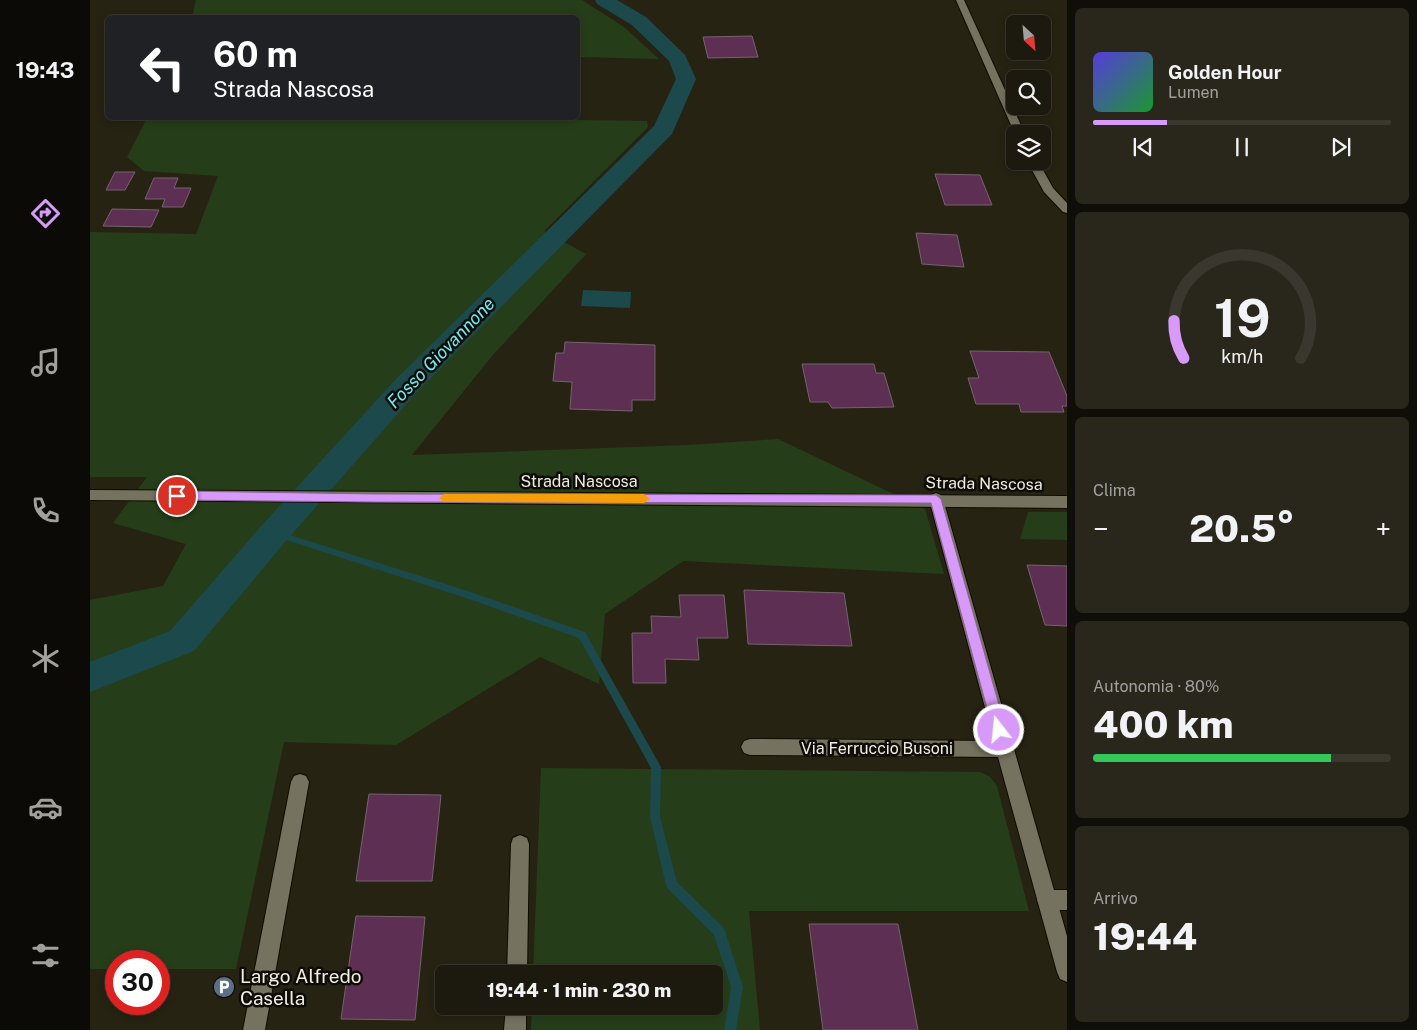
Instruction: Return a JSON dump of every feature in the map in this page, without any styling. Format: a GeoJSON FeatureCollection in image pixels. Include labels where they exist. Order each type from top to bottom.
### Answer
{"type":"FeatureCollection","features":[{"type":"Feature","properties":{"kind":"street"},"geometry":{"type":"LineString","coordinates":[[960,0],[1016,125]]}},
{"type":"Feature","properties":{"kind":"street"},"geometry":{"type":"LineString","coordinates":[[1037,170],[1048,190],[1067,210]]}},
{"type":"Feature","properties":{"kind":"street","name":"Strada Nascosa"},"geometry":{"type":"LineString","coordinates":[[90,494],[373,498],[936,499],[1067,502]]}},
{"type":"Feature","properties":{"kind":"street"},"geometry":{"type":"LineString","coordinates":[[936,499],[1067,972]]}},
{"type":"Feature","properties":{"kind":"street","name":"Via Ferruccio Busoni"},"geometry":{"type":"LineString","coordinates":[[750,748],[1005,749]]}},
{"type":"Feature","properties":{"kind":"street"},"geometry":{"type":"LineString","coordinates":[[254,1030],[300,782]]}},
{"type":"Feature","properties":{"kind":"street"},"geometry":{"type":"LineString","coordinates":[[517,965],[520,844]]}},
{"type":"Feature","properties":{"kind":"street"},"geometry":{"type":"LineString","coordinates":[[1047,900],[1067,900]]}},
{"type":"Feature","properties":{"kind":"street"},"geometry":{"type":"LineString","coordinates":[[515,1030],[516,1015]]}},
{"type":"Feature","properties":{"kind":"green space"},"geometry":{"type":"Polygon","coordinates":[[[196,0],[582,0],[624,27],[659,59],[580,57],[580,15],[192,15],[196,0]]]}},
{"type":"Feature","properties":{"kind":"green space"},"geometry":{"type":"Polygon","coordinates":[[[146,120],[647,121],[648,127],[544,231],[586,254],[492,356],[412,455],[688,445],[778,439],[925,509],[944,574],[683,561],[605,614],[599,684],[540,657],[396,745],[284,742],[236,969],[170,969],[170,950],[105,950],[105,969],[90,969],[90,600],[163,586],[186,544],[113,523],[147,477],[90,477],[90,232],[196,234],[218,176],[144,171],[127,157],[146,120]]]}},
{"type":"Feature","properties":{"kind":"green space"},"geometry":{"type":"Polygon","coordinates":[[[1028,512],[1067,512],[1067,540],[1020,539],[1028,512]]]}},
{"type":"Feature","properties":{"kind":"green space"},"geometry":{"type":"Polygon","coordinates":[[[541,768],[981,772],[990,777],[997,786],[1029,911],[749,911],[760,1030],[531,1030],[532,1015],[723,1015],[723,965],[533,965],[541,768]]]}},
{"type":"Feature","properties":{"kind":"water"},"geometry":{"type":"Polygon","coordinates":[[[583,290],[631,292],[630,308],[581,306],[583,290]]]}},
{"type":"Feature","properties":{"kind":"building"},"geometry":{"type":"Polygon","coordinates":[[[752,36],[758,57],[708,58],[703,37],[752,36]]]}},
{"type":"Feature","properties":{"kind":"building"},"geometry":{"type":"Polygon","coordinates":[[[115,172],[135,172],[125,190],[106,190],[115,172]]]}},
{"type":"Feature","properties":{"kind":"building"},"geometry":{"type":"Polygon","coordinates":[[[935,174],[980,175],[992,205],[945,205],[935,174]]]}},
{"type":"Feature","properties":{"kind":"building"},"geometry":{"type":"Polygon","coordinates":[[[154,178],[178,178],[174,188],[191,188],[183,207],[162,207],[165,199],[145,199],[154,178]]]}},
{"type":"Feature","properties":{"kind":"building"},"geometry":{"type":"Polygon","coordinates":[[[112,209],[159,210],[151,227],[103,226],[112,209]]]}},
{"type":"Feature","properties":{"kind":"building"},"geometry":{"type":"Polygon","coordinates":[[[916,233],[957,235],[964,267],[922,264],[916,233]]]}},
{"type":"Feature","properties":{"kind":"building"},"geometry":{"type":"Polygon","coordinates":[[[565,342],[655,345],[655,400],[632,400],[632,411],[570,409],[572,382],[553,381],[556,353],[564,353],[565,342]]]}},
{"type":"Feature","properties":{"kind":"building"},"geometry":{"type":"Polygon","coordinates":[[[970,351],[1049,352],[1067,396],[1067,406],[1062,406],[1064,412],[1021,412],[1019,404],[976,404],[968,378],[979,378],[970,351]]]}},
{"type":"Feature","properties":{"kind":"building"},"geometry":{"type":"Polygon","coordinates":[[[802,364],[874,364],[876,373],[884,373],[894,407],[832,408],[828,402],[810,402],[802,364]]]}},
{"type":"Feature","properties":{"kind":"building"},"geometry":{"type":"Polygon","coordinates":[[[1027,565],[1067,566],[1067,626],[1045,625],[1027,565]]]}},
{"type":"Feature","properties":{"kind":"building"},"geometry":{"type":"Polygon","coordinates":[[[744,590],[844,593],[852,646],[748,644],[744,590]]]}},
{"type":"Feature","properties":{"kind":"building"},"geometry":{"type":"Polygon","coordinates":[[[679,595],[724,595],[728,638],[697,638],[699,660],[665,659],[666,683],[633,683],[632,633],[652,633],[651,616],[681,617],[679,595]]]}},
{"type":"Feature","properties":{"kind":"building"},"geometry":{"type":"Polygon","coordinates":[[[369,794],[441,795],[432,881],[356,881],[369,794]]]}},
{"type":"Feature","properties":{"kind":"building"},"geometry":{"type":"Polygon","coordinates":[[[356,916],[425,917],[415,1020],[341,1019],[356,916]]]}},
{"type":"Feature","properties":{"kind":"building"},"geometry":{"type":"Polygon","coordinates":[[[809,924],[898,924],[918,1030],[823,1030],[809,924]]]}},
{"type":"Feature","properties":{"kind":"waterway","name":"Fosso Giovannone"},"geometry":{"type":"LineString","coordinates":[[90,677],[182,641],[274,533],[407,385],[664,129],[686,79],[678,59],[639,21],[604,0]]}},
{"type":"Feature","properties":{"kind":"waterway"},"geometry":{"type":"LineString","coordinates":[[274,533],[471,596],[582,635],[656,767],[655,817],[672,885],[719,931],[737,987],[730,1030]]}},
{"type":"Feature","properties":{"kind":"slow traffic"},"geometry":{"type":"LineString","coordinates":[[444,498],[644,499]]}},
{"type":"Feature","properties":{"kind":"place","name":"Largo Alfredo Casella"},"geometry":{"type":"Point","coordinates":[224,987]}},
{"type":"Feature","properties":{"kind":"route"},"geometry":{"type":"LineString","coordinates":[[177,496],[936,499],[999,730]]}}]}
